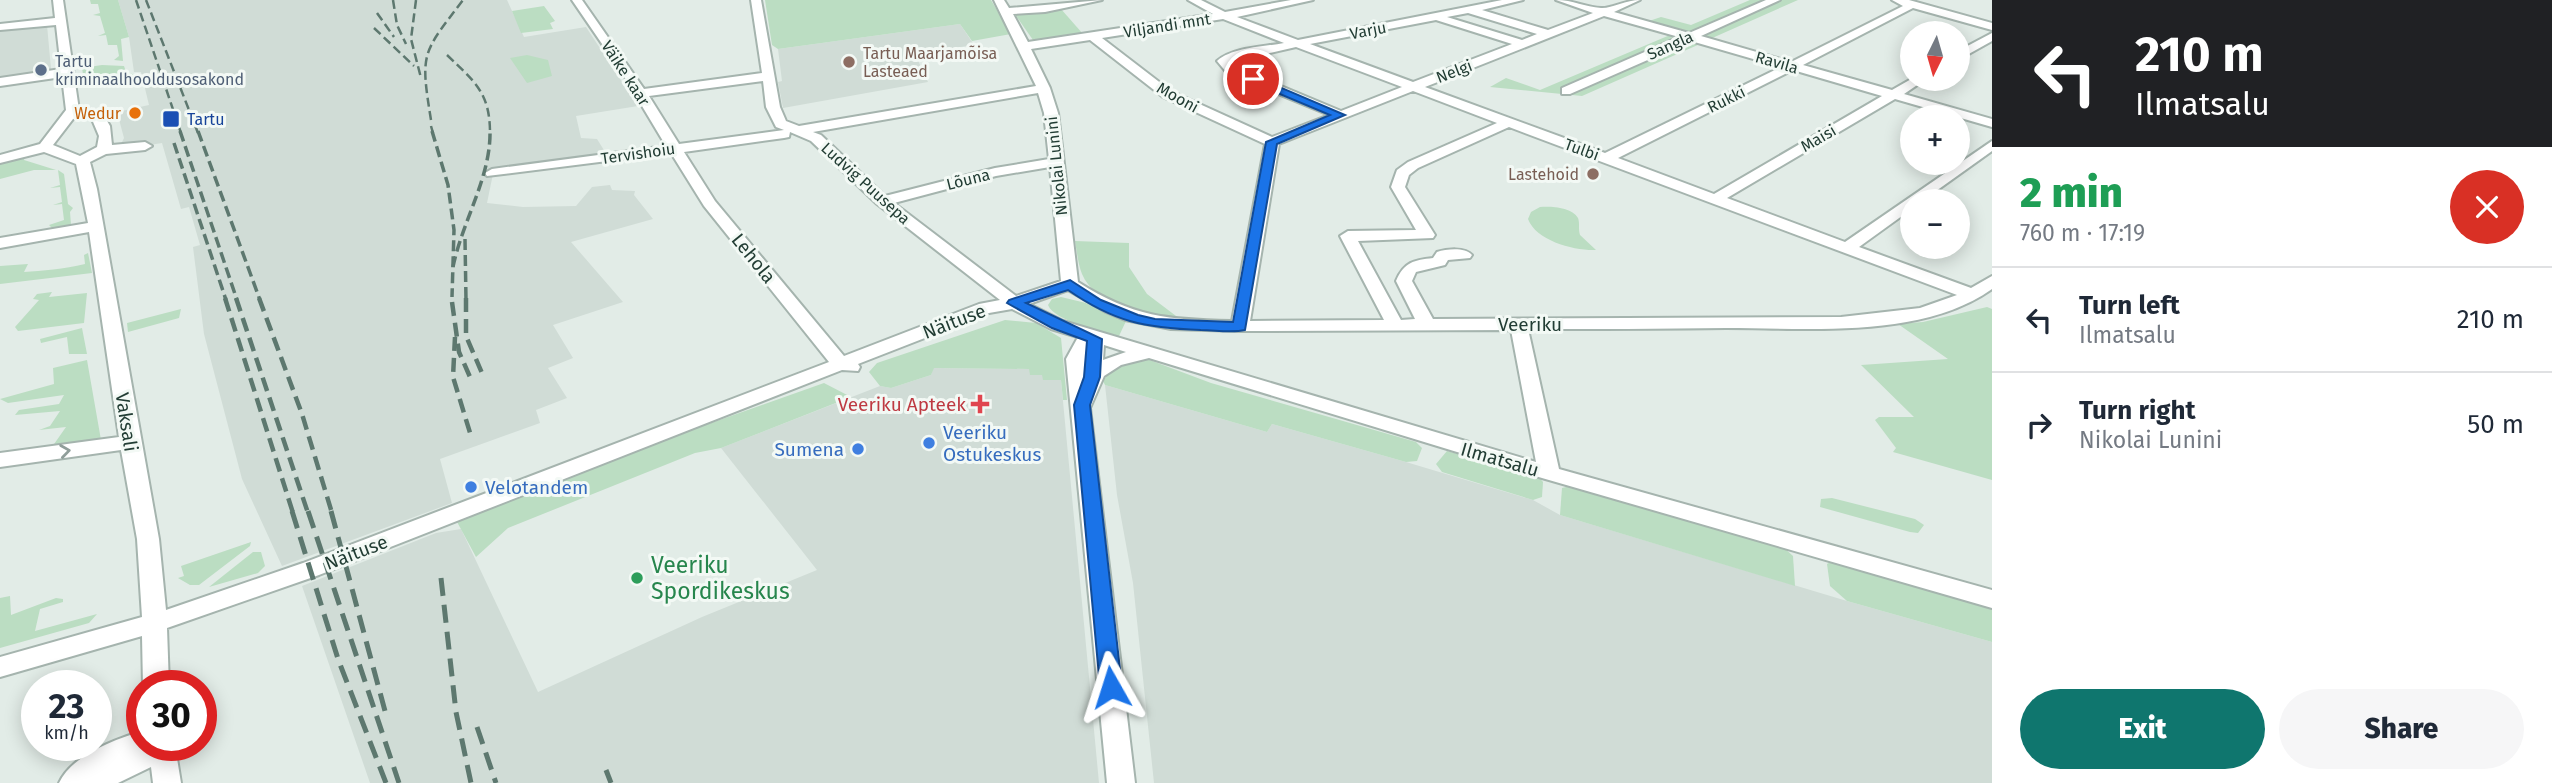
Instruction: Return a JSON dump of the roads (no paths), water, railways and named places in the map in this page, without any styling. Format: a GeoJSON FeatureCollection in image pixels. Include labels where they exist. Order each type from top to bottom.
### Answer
{"type":"FeatureCollection","features":[{"type":"Feature","properties":{"kind":"street"},"geometry":{"type":"LineString","coordinates":[[0,159],[45,147],[72,115],[58,0]]}},
{"type":"Feature","properties":{"kind":"street","name":"Väike kaar"},"geometry":{"type":"LineString","coordinates":[[577,0],[673,148]]}},
{"type":"Feature","properties":{"kind":"street","name":"Ludvig Puusepa"},"geometry":{"type":"LineString","coordinates":[[756,0],[773,107],[778,121],[816,138],[882,201],[1014,303]]}},
{"type":"Feature","properties":{"kind":"street","name":"Nikolai Lunini"},"geometry":{"type":"LineString","coordinates":[[999,0],[1025,46],[1044,88],[1051,113],[1070,284]]}},
{"type":"Feature","properties":{"kind":"street"},"geometry":{"type":"LineString","coordinates":[[1006,11],[1045,9],[1097,0]]}},
{"type":"Feature","properties":{"kind":"street","name":"Tulbi"},"geometry":{"type":"LineString","coordinates":[[1193,0],[1224,16],[1298,44],[1973,295]]}},
{"type":"Feature","properties":{"kind":"street","name":"Viljandi mnt"},"geometry":{"type":"LineString","coordinates":[[1025,46],[1224,16],[1308,0]]}},
{"type":"Feature","properties":{"kind":"street","name":"Varju"},"geometry":{"type":"LineString","coordinates":[[1340,115],[1225,65],[1223,61],[1226,58],[1518,0]]}},
{"type":"Feature","properties":{"kind":"street","name":"Ravila"},"geometry":{"type":"LineString","coordinates":[[1561,0],[1992,124]]}},
{"type":"Feature","properties":{"kind":"street","name":"Nelgi"},"geometry":{"type":"LineString","coordinates":[[1272,142],[1635,0]]}},
{"type":"Feature","properties":{"kind":"street","name":"Sangla"},"geometry":{"type":"LineString","coordinates":[[1566,91],[1774,0]]}},
{"type":"Feature","properties":{"kind":"street"},"geometry":{"type":"LineString","coordinates":[[1900,1],[1992,27]]}},
{"type":"Feature","properties":{"kind":"street","name":"Rukki"},"geometry":{"type":"LineString","coordinates":[[1607,158],[1908,8],[1909,5],[1900,1]]}},
{"type":"Feature","properties":{"kind":"street"},"geometry":{"type":"LineString","coordinates":[[1469,10],[1548,34]]}},
{"type":"Feature","properties":{"kind":"street"},"geometry":{"type":"LineString","coordinates":[[1432,18],[1460,23],[1523,44]]}},
{"type":"Feature","properties":{"kind":"street"},"geometry":{"type":"LineString","coordinates":[[0,27],[60,21]]}},
{"type":"Feature","properties":{"kind":"street","name":"Mooni"},"geometry":{"type":"LineString","coordinates":[[1093,36],[1167,94],[1272,142]]}},
{"type":"Feature","properties":{"kind":"street"},"geometry":{"type":"LineString","coordinates":[[1970,49],[1992,36]]}},
{"type":"Feature","properties":{"kind":"street"},"geometry":{"type":"LineString","coordinates":[[0,82],[68,72]]}},
{"type":"Feature","properties":{"kind":"street"},"geometry":{"type":"LineString","coordinates":[[639,93],[769,76]]}},
{"type":"Feature","properties":{"kind":"street"},"geometry":{"type":"LineString","coordinates":[[800,130],[1044,88]]}},
{"type":"Feature","properties":{"kind":"street","name":"Maisi"},"geometry":{"type":"LineString","coordinates":[[1717,198],[1900,90]]}},
{"type":"Feature","properties":{"kind":"street"},"geometry":{"type":"LineString","coordinates":[[72,115],[99,115],[103,119],[107,140],[103,150]]}},
{"type":"Feature","properties":{"kind":"street"},"geometry":{"type":"LineString","coordinates":[[1395,324],[1348,236],[1427,235],[1398,187],[1402,173],[1413,165],[1510,122]]}},
{"type":"Feature","properties":{"kind":"street","name":"Tervishoiu"},"geometry":{"type":"LineString","coordinates":[[492,173],[784,134]]}},
{"type":"Feature","properties":{"kind":"street"},"geometry":{"type":"LineString","coordinates":[[1240,326],[1272,142]]}},
{"type":"Feature","properties":{"kind":"street"},"geometry":{"type":"LineString","coordinates":[[1848,247],[1992,145]]}},
{"type":"Feature","properties":{"kind":"street"},"geometry":{"type":"LineString","coordinates":[[45,147],[82,161],[103,150],[145,146]]}},
{"type":"Feature","properties":{"kind":"street","name":"Lehola"},"geometry":{"type":"LineString","coordinates":[[673,148],[709,203],[845,369]]}},
{"type":"Feature","properties":{"kind":"street","name":"Vaksali"},"geometry":{"type":"LineString","coordinates":[[82,161],[96,226],[148,539],[156,670]]}},
{"type":"Feature","properties":{"kind":"street","name":"Lõuna"},"geometry":{"type":"LineString","coordinates":[[882,201],[995,172],[1056,162]]}},
{"type":"Feature","properties":{"kind":"street"},"geometry":{"type":"LineString","coordinates":[[0,243],[96,226]]}},
{"type":"Feature","properties":{"kind":"street"},"geometry":{"type":"LineString","coordinates":[[1404,281],[1409,269],[1419,264],[1439,262],[1443,255],[1464,255]]}},
{"type":"Feature","properties":{"kind":"street"},"geometry":{"type":"LineString","coordinates":[[1372,281],[1404,281]]}},
{"type":"Feature","properties":{"kind":"street"},"geometry":{"type":"LineString","coordinates":[[1404,281],[1426,323]]}},
{"type":"Feature","properties":{"kind":"street","name":"Veeriku"},"geometry":{"type":"LineString","coordinates":[[1070,284],[1096,303],[1144,321],[1181,326],[1240,326],[1881,319],[1937,309],[1973,295],[1992,281]]}},
{"type":"Feature","properties":{"kind":"street"},"geometry":{"type":"LineString","coordinates":[[1014,303],[1070,284]]}},
{"type":"Feature","properties":{"kind":"street"},"geometry":{"type":"LineString","coordinates":[[985,308],[994,301],[995,288]]}},
{"type":"Feature","properties":{"kind":"street","name":"Näituse"},"geometry":{"type":"LineString","coordinates":[[845,369],[985,308],[1014,303]]}},
{"type":"Feature","properties":{"kind":"street","name":"Näituse"},"geometry":{"type":"LineString","coordinates":[[0,667],[154,622],[319,566],[705,418],[758,403],[955,329],[1014,303]]}},
{"type":"Feature","properties":{"kind":"street","name":"Ilmatsalu"},"geometry":{"type":"LineString","coordinates":[[1014,303],[1057,325],[1095,339],[1549,473],[1992,599]]}},
{"type":"Feature","properties":{"kind":"street"},"geometry":{"type":"LineString","coordinates":[[955,329],[997,318],[1018,316],[1057,325],[1071,346],[1082,405],[1121,783]]}},
{"type":"Feature","properties":{"kind":"street"},"geometry":{"type":"LineString","coordinates":[[1517,324],[1522,335],[1549,473]]}},
{"type":"Feature","properties":{"kind":"street"},"geometry":{"type":"LineString","coordinates":[[1075,359],[1083,343],[1095,339],[1092,377],[1082,405]]}},
{"type":"Feature","properties":{"kind":"street"},"geometry":{"type":"LineString","coordinates":[[1092,377],[1105,365],[1117,359],[1153,356]]}},
{"type":"Feature","properties":{"kind":"street"},"geometry":{"type":"LineString","coordinates":[[0,460],[130,442]]}},
{"type":"Feature","properties":{"kind":"street"},"geometry":{"type":"LineString","coordinates":[[73,783],[99,762],[126,754]]}},
{"type":"Feature","properties":{"kind":"street"},"geometry":{"type":"LineString","coordinates":[[91,783],[129,761]]}},
{"type":"Feature","properties":{"kind":"street"},"geometry":{"type":"LineString","coordinates":[[160,761],[167,783]]}},
{"type":"Feature","properties":{"kind":"railway"},"geometry":{"type":"LineString","coordinates":[[136,0],[181,133]]}},
{"type":"Feature","properties":{"kind":"railway"},"geometry":{"type":"LineString","coordinates":[[146,0],[198,133]]}},
{"type":"Feature","properties":{"kind":"railway"},"geometry":{"type":"LineString","coordinates":[[393,0],[397,25],[406,44]]}},
{"type":"Feature","properties":{"kind":"railway"},"geometry":{"type":"LineString","coordinates":[[416,0],[411,39],[421,78]]}},
{"type":"Feature","properties":{"kind":"railway"},"geometry":{"type":"LineString","coordinates":[[431,120],[425,66],[432,44],[463,0]]}},
{"type":"Feature","properties":{"kind":"railway"},"geometry":{"type":"LineString","coordinates":[[377,13],[394,37]]}},
{"type":"Feature","properties":{"kind":"railway"},"geometry":{"type":"LineString","coordinates":[[374,28],[414,66]]}},
{"type":"Feature","properties":{"kind":"railway"},"geometry":{"type":"LineString","coordinates":[[447,55],[479,88],[487,107],[490,132]]}},
{"type":"Feature","properties":{"kind":"railway"},"geometry":{"type":"LineString","coordinates":[[431,126],[433,133]]}},
{"type":"Feature","properties":{"kind":"railway"},"geometry":{"type":"LineString","coordinates":[[180,131],[237,300]]}},
{"type":"Feature","properties":{"kind":"railway"},"geometry":{"type":"LineString","coordinates":[[198,131],[260,300]]}},
{"type":"Feature","properties":{"kind":"railway"},"geometry":{"type":"LineString","coordinates":[[432,131],[448,185],[454,230],[452,297]]}},
{"type":"Feature","properties":{"kind":"railway"},"geometry":{"type":"LineString","coordinates":[[453,267],[486,165],[490,132]]}},
{"type":"Feature","properties":{"kind":"railway"},"geometry":{"type":"LineString","coordinates":[[174,143],[226,300]]}},
{"type":"Feature","properties":{"kind":"railway"},"geometry":{"type":"LineString","coordinates":[[465,239],[466,300]]}},
{"type":"Feature","properties":{"kind":"railway"},"geometry":{"type":"LineString","coordinates":[[225,298],[293,513]]}},
{"type":"Feature","properties":{"kind":"railway"},"geometry":{"type":"LineString","coordinates":[[236,298],[308,513]]}},
{"type":"Feature","properties":{"kind":"railway"},"geometry":{"type":"LineString","coordinates":[[259,298],[302,414],[332,513]]}},
{"type":"Feature","properties":{"kind":"railway"},"geometry":{"type":"LineString","coordinates":[[466,300],[466,336],[482,373]]}},
{"type":"Feature","properties":{"kind":"railway"},"geometry":{"type":"LineString","coordinates":[[452,302],[459,352],[470,377]]}},
{"type":"Feature","properties":{"kind":"railway"},"geometry":{"type":"LineString","coordinates":[[455,337],[453,377],[471,436]]}},
{"type":"Feature","properties":{"kind":"railway"},"geometry":{"type":"LineString","coordinates":[[292,511],[338,659],[386,783]]}},
{"type":"Feature","properties":{"kind":"railway"},"geometry":{"type":"LineString","coordinates":[[308,511],[399,783]]}},
{"type":"Feature","properties":{"kind":"railway"},"geometry":{"type":"LineString","coordinates":[[331,511],[385,711]]}},
{"type":"Feature","properties":{"kind":"railway"},"geometry":{"type":"LineString","coordinates":[[441,578],[456,712],[471,783]]}},
{"type":"Feature","properties":{"kind":"railway"},"geometry":{"type":"LineString","coordinates":[[477,727],[496,783]]}},
{"type":"Feature","properties":{"kind":"railway"},"geometry":{"type":"LineString","coordinates":[[606,770],[611,783]]}},
{"type":"Feature","properties":{"kind":"place","name":"Tartu Maarjamõisa Lasteaed"},"geometry":{"type":"Point","coordinates":[849,62]}},
{"type":"Feature","properties":{"kind":"place","name":"Tartu kriminaalhooldusosakond"},"geometry":{"type":"Point","coordinates":[41,70]}},
{"type":"Feature","properties":{"kind":"place","name":"Wedur"},"geometry":{"type":"Point","coordinates":[135,113]}},
{"type":"Feature","properties":{"kind":"place","name":"Tartu"},"geometry":{"type":"Point","coordinates":[171,119]}},
{"type":"Feature","properties":{"kind":"place","name":"Lastehoid"},"geometry":{"type":"Point","coordinates":[1593,174]}},
{"type":"Feature","properties":{"kind":"place","name":"Veeriku Apteek"},"geometry":{"type":"Point","coordinates":[980,404]}},
{"type":"Feature","properties":{"kind":"place","name":"Veeriku Ostukeskus"},"geometry":{"type":"Point","coordinates":[929,443]}},
{"type":"Feature","properties":{"kind":"place","name":"Sumena"},"geometry":{"type":"Point","coordinates":[858,449]}},
{"type":"Feature","properties":{"kind":"place","name":"Velotandem"},"geometry":{"type":"Point","coordinates":[471,487]}},
{"type":"Feature","properties":{"kind":"place","name":"Veeriku Spordikeskus"},"geometry":{"type":"Point","coordinates":[637,578]}}]}
